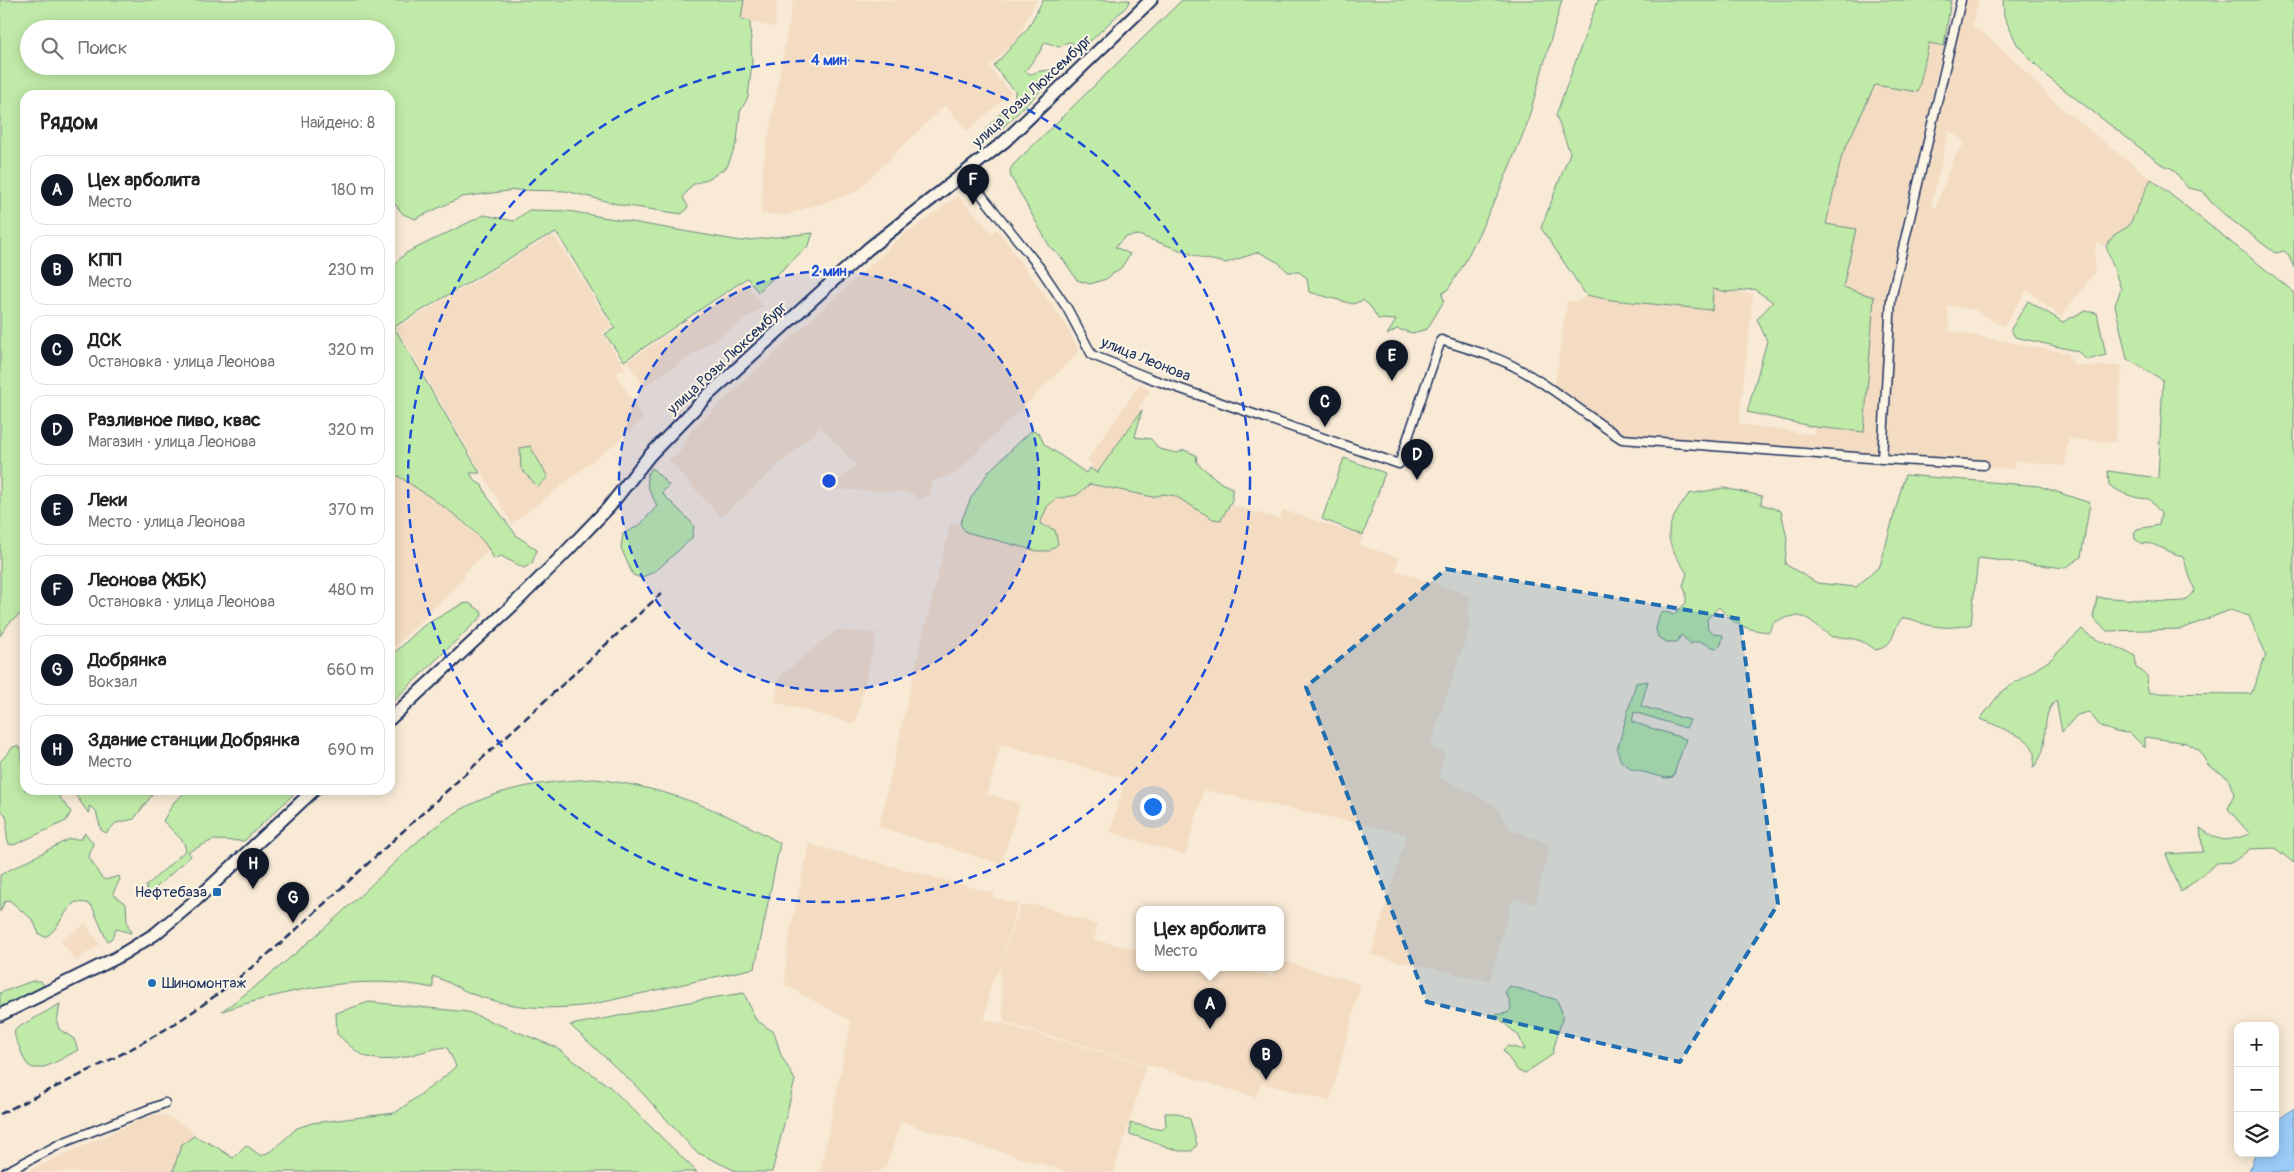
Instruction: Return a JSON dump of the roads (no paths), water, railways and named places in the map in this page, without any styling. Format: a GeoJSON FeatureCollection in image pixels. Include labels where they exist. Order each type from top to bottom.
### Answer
{"type":"FeatureCollection","features":[{"type":"Feature","properties":{"kind":"street","name":"улица Розы Люксембург"},"geometry":{"type":"LineString","coordinates":[[395,714],[564,554],[609,508],[649,456],[707,396],[868,250],[1005,141],[1151,0]]}},
{"type":"Feature","properties":{"kind":"street"},"geometry":{"type":"LineString","coordinates":[[1961,0],[1891,299],[1882,460],[1984,464]]}},
{"type":"Feature","properties":{"kind":"street","name":"улица Леонова"},"geometry":{"type":"LineString","coordinates":[[964,173],[1040,268],[1067,308],[1092,355],[1152,379],[1399,464],[1442,340],[1516,367],[1568,399],[1595,422],[1622,439],[1679,445],[1707,444],[1882,460]]}},
{"type":"Feature","properties":{"kind":"street"},"geometry":{"type":"LineString","coordinates":[[0,1015],[116,958],[154,934],[197,899],[309,795]]}},
{"type":"Feature","properties":{"kind":"street"},"geometry":{"type":"LineString","coordinates":[[6,1172],[62,1144],[165,1103]]}},
{"type":"Feature","properties":{"kind":"water"},"geometry":{"type":"Polygon","coordinates":[[[2294,1108],[2294,1172],[2249,1172],[2254,1157],[2279,1157],[2279,1119],[2294,1108]]]}},
{"type":"Feature","properties":{"kind":"railway"},"geometry":{"type":"LineString","coordinates":[[0,1114],[94,1068],[163,1031],[237,979],[287,938],[663,592]]}},
{"type":"Feature","properties":{"kind":"place","name":"Леонова (ЖБК)"},"geometry":{"type":"Point","coordinates":[973,205]}},
{"type":"Feature","properties":{"kind":"place","name":"Леки"},"geometry":{"type":"Point","coordinates":[1392,381]}},
{"type":"Feature","properties":{"kind":"place","name":"ДСК"},"geometry":{"type":"Point","coordinates":[1325,427]}},
{"type":"Feature","properties":{"kind":"place","name":"Разливное пиво, квас"},"geometry":{"type":"Point","coordinates":[1417,480]}},
{"type":"Feature","properties":{"kind":"place","name":"Здание станции Добрянка"},"geometry":{"type":"Point","coordinates":[253,889]}},
{"type":"Feature","properties":{"kind":"place","name":"Нефтебаза"},"geometry":{"type":"Point","coordinates":[217,892]}},
{"type":"Feature","properties":{"kind":"place","name":"Добрянка"},"geometry":{"type":"Point","coordinates":[293,923]}},
{"type":"Feature","properties":{"kind":"place","name":"Шинoмонтаж"},"geometry":{"type":"Point","coordinates":[152,983]}},
{"type":"Feature","properties":{"kind":"place","name":"Цех арболита"},"geometry":{"type":"Point","coordinates":[1210,1029]}},
{"type":"Feature","properties":{"kind":"place","name":"КПП"},"geometry":{"type":"Point","coordinates":[1266,1080]}}]}
